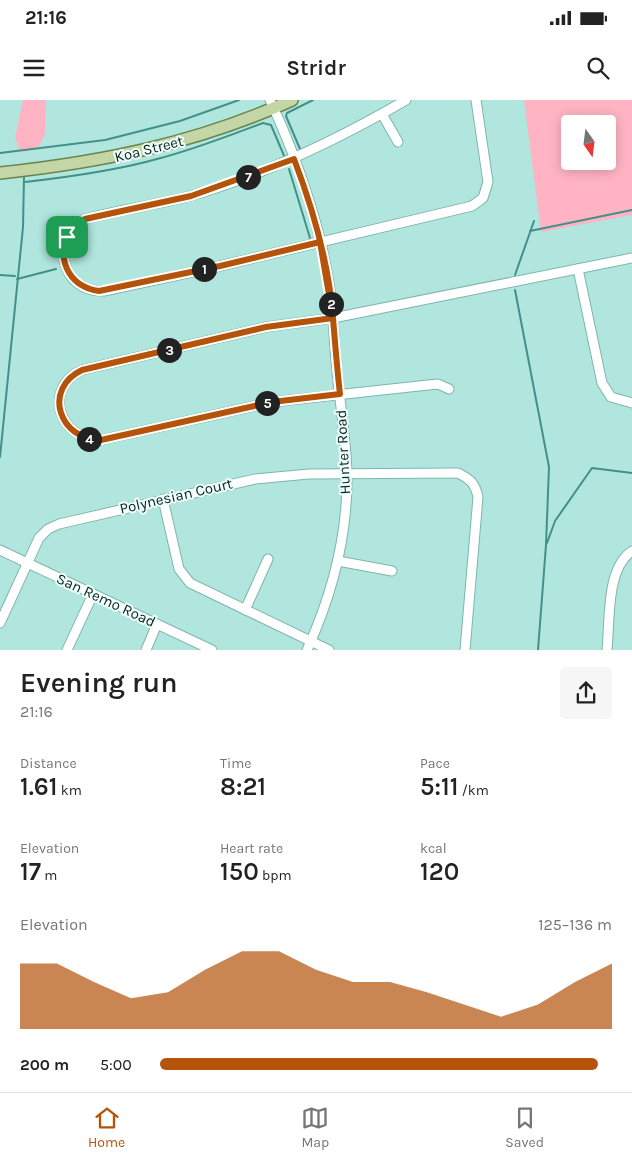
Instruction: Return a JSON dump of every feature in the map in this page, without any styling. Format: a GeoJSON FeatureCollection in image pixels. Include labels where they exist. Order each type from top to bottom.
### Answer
{"type":"FeatureCollection","features":[{"type":"Feature","properties":{"kind":"main road","name":"Koa Street"},"geometry":{"type":"LineString","coordinates":[[0,173],[85,163],[137,153],[197,136],[272,104],[292,100]]}},
{"type":"Feature","properties":{"kind":"street"},"geometry":{"type":"LineString","coordinates":[[406,100],[294,159],[191,196],[85,219],[74,226],[67,237],[63,250],[64,261],[76,282],[90,289],[104,291],[467,208],[480,201],[486,193],[488,182],[476,100]]}},
{"type":"Feature","properties":{"kind":"street","name":"Hunter Road"},"geometry":{"type":"LineString","coordinates":[[272,104],[308,199],[320,242],[333,318],[347,473],[345,508],[338,561],[323,613],[309,645]]}},
{"type":"Feature","properties":{"kind":"street"},"geometry":{"type":"LineString","coordinates":[[382,114],[398,142]]}},
{"type":"Feature","properties":{"kind":"street"},"geometry":{"type":"LineString","coordinates":[[450,389],[433,384],[254,405],[101,440],[82,437],[71,430],[64,421],[60,407],[64,386],[74,374],[82,370],[266,327],[333,318],[632,258]]}},
{"type":"Feature","properties":{"kind":"street"},"geometry":{"type":"LineString","coordinates":[[578,269],[602,383],[611,397],[632,403]]}},
{"type":"Feature","properties":{"kind":"street","name":"Polynesian Court"},"geometry":{"type":"LineString","coordinates":[[0,622],[40,538],[53,526],[255,479],[347,473],[458,473],[469,478],[476,486],[476,515],[465,650]]}},
{"type":"Feature","properties":{"kind":"street"},"geometry":{"type":"LineString","coordinates":[[163,499],[178,564],[184,577],[206,592],[245,610],[309,645],[329,650]]}},
{"type":"Feature","properties":{"kind":"street","name":"San Remo Road"},"geometry":{"type":"LineString","coordinates":[[0,550],[212,650]]}},
{"type":"Feature","properties":{"kind":"street"},"geometry":{"type":"LineString","coordinates":[[607,650],[615,572],[622,560],[632,551]]}},
{"type":"Feature","properties":{"kind":"street"},"geometry":{"type":"LineString","coordinates":[[245,610],[268,559]]}},
{"type":"Feature","properties":{"kind":"street"},"geometry":{"type":"LineString","coordinates":[[338,561],[392,571]]}},
{"type":"Feature","properties":{"kind":"street"},"geometry":{"type":"LineString","coordinates":[[67,650],[93,594]]}},
{"type":"Feature","properties":{"kind":"street"},"geometry":{"type":"LineString","coordinates":[[146,650],[157,624]]}},
{"type":"Feature","properties":{"kind":"shaded area"},"geometry":{"type":"Polygon","coordinates":[[[23,100],[46,100],[45,134],[39,146],[25,152],[19,149],[15,138],[23,100]]]}},
{"type":"Feature","properties":{"kind":"shaded area"},"geometry":{"type":"Polygon","coordinates":[[[524,100],[632,100],[632,215],[541,232],[524,100]]]}},
{"type":"Feature","properties":{"kind":"waterway"},"geometry":{"type":"LineString","coordinates":[[0,153],[105,140],[180,121],[239,100]]}},
{"type":"Feature","properties":{"kind":"waterway"},"geometry":{"type":"LineString","coordinates":[[300,149],[286,116],[287,113],[313,100]]}},
{"type":"Feature","properties":{"kind":"waterway"},"geometry":{"type":"LineString","coordinates":[[25,182],[125,167],[197,147],[263,123],[271,125],[285,158]]}},
{"type":"Feature","properties":{"kind":"waterway"},"geometry":{"type":"LineString","coordinates":[[289,169],[310,238]]}},
{"type":"Feature","properties":{"kind":"waterway"},"geometry":{"type":"LineString","coordinates":[[0,457],[23,227],[24,177]]}},
{"type":"Feature","properties":{"kind":"waterway"},"geometry":{"type":"LineString","coordinates":[[530,231],[632,210]]}},
{"type":"Feature","properties":{"kind":"waterway"},"geometry":{"type":"LineString","coordinates":[[515,275],[534,221]]}},
{"type":"Feature","properties":{"kind":"waterway"},"geometry":{"type":"LineString","coordinates":[[17,279],[56,269]]}},
{"type":"Feature","properties":{"kind":"waterway"},"geometry":{"type":"LineString","coordinates":[[0,275],[15,276]]}},
{"type":"Feature","properties":{"kind":"waterway"},"geometry":{"type":"LineString","coordinates":[[515,290],[549,467],[546,545],[538,650]]}},
{"type":"Feature","properties":{"kind":"waterway"},"geometry":{"type":"LineString","coordinates":[[547,543],[555,521],[592,468],[632,473]]}},
{"type":"Feature","properties":{"kind":"route"},"geometry":{"type":"LineString","coordinates":[[67,237],[63,254],[68,272],[79,284],[99,291],[220,266],[320,242],[333,318],[266,327],[82,370],[74,374],[64,386],[60,395],[60,412],[64,421],[76,434],[88,439],[101,440],[229,410],[272,402],[340,394],[333,318],[324,260],[320,242],[314,218],[304,184],[294,159],[246,178],[191,196],[85,219],[74,226],[67,237]]}}]}
